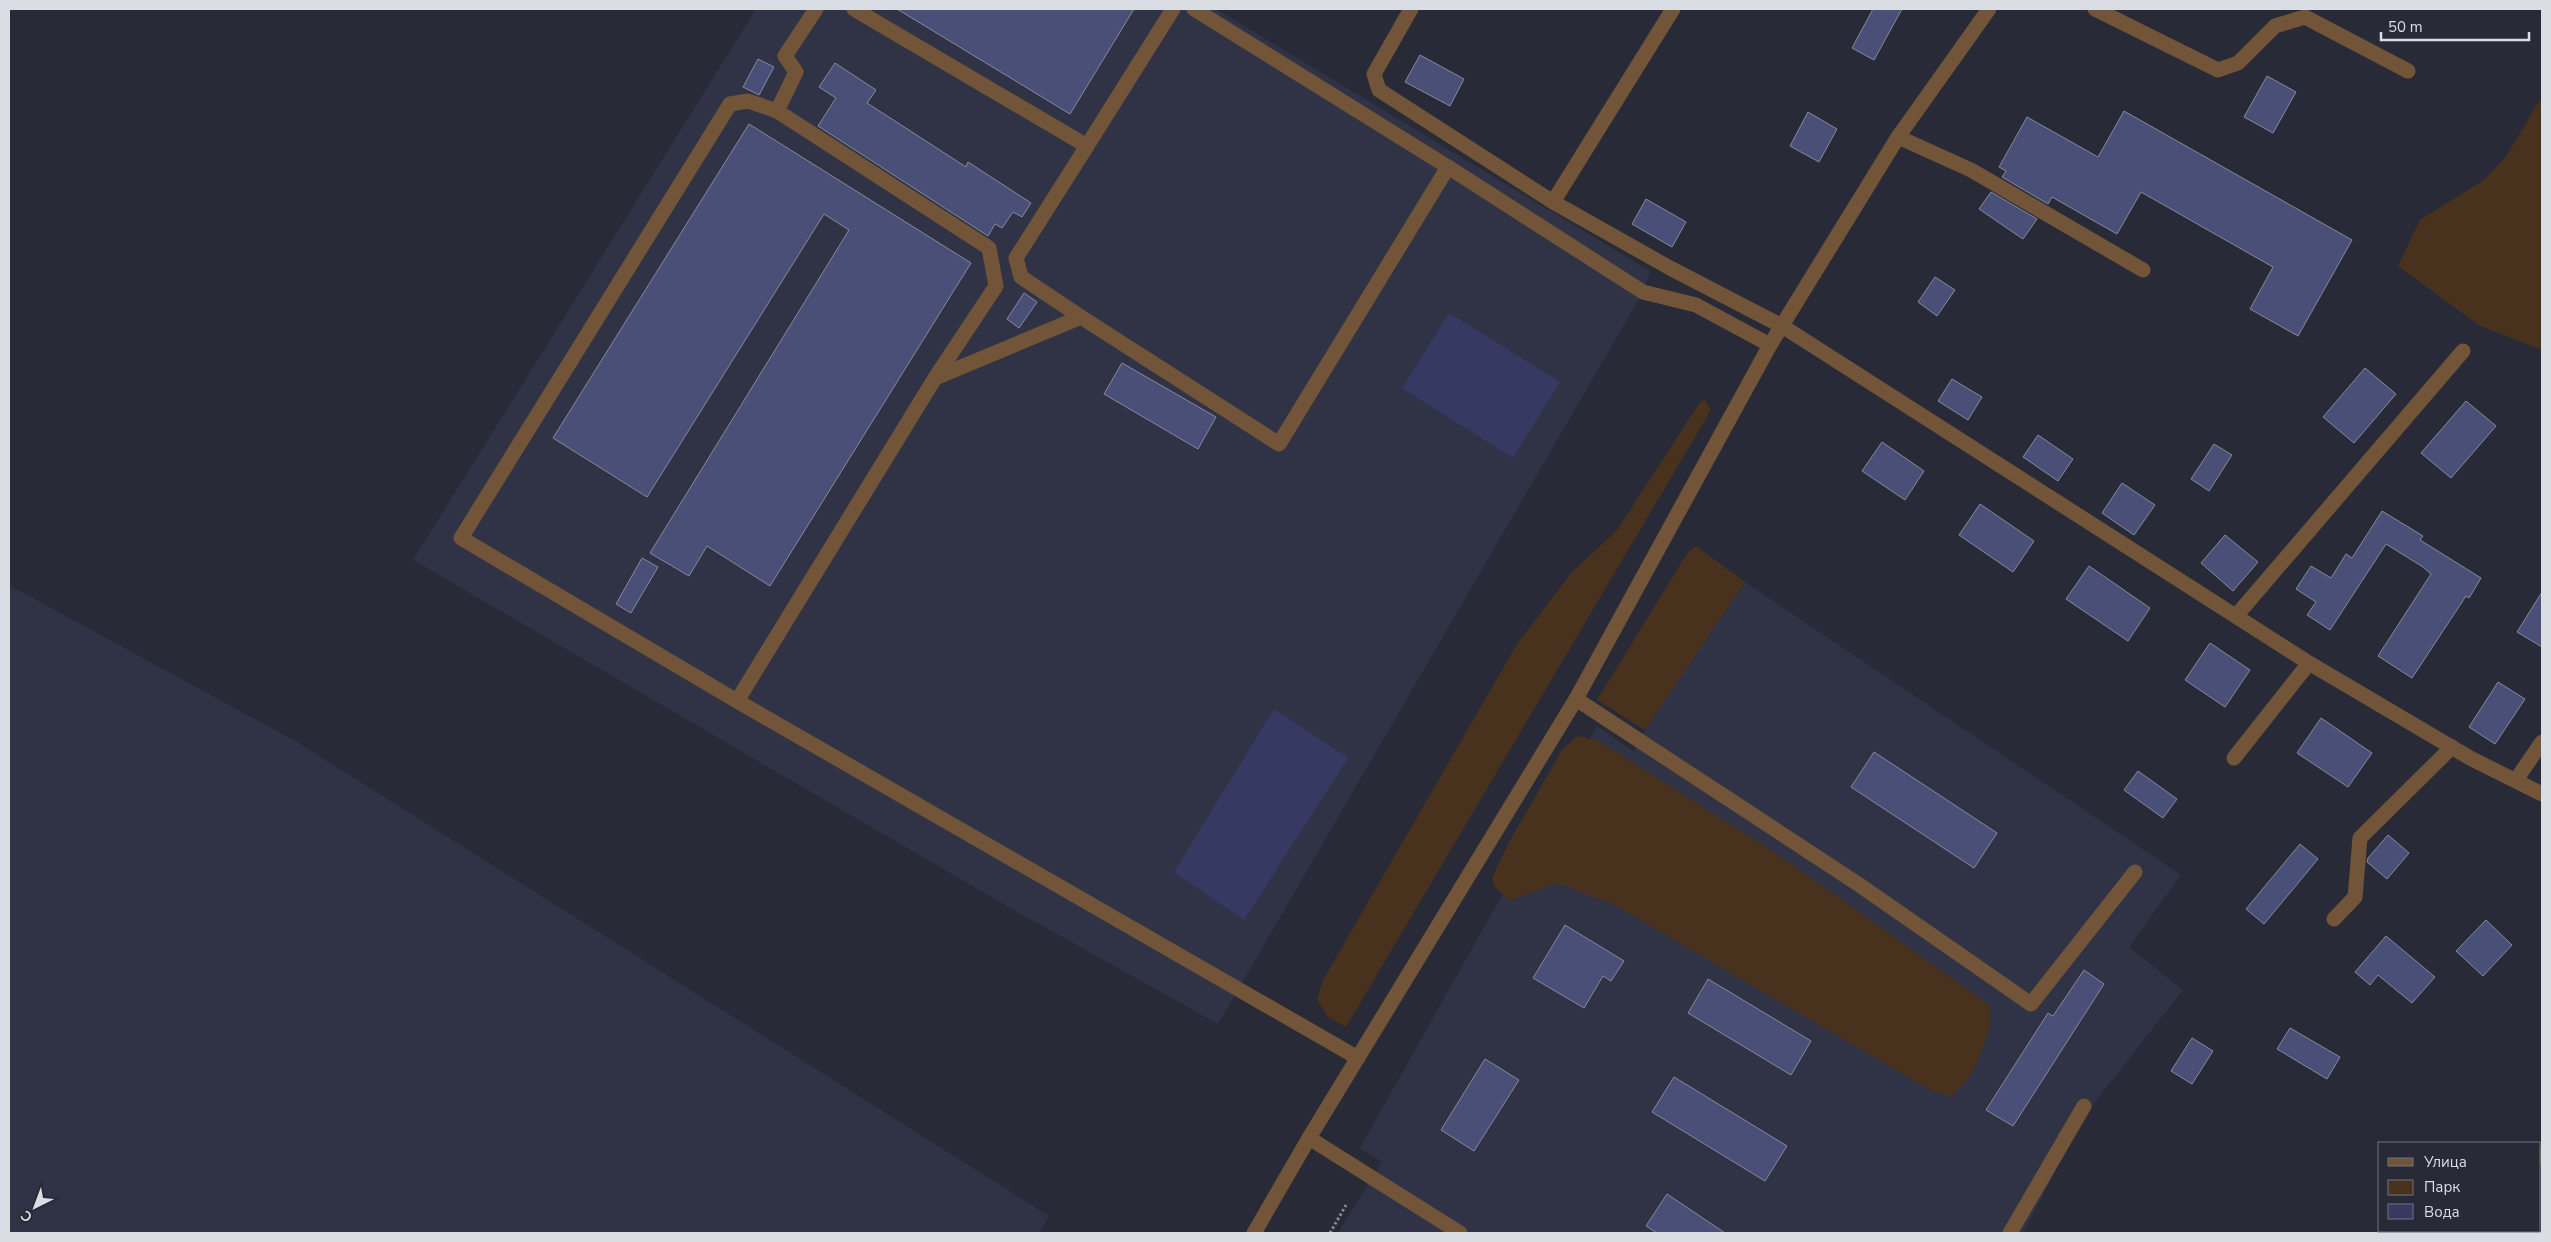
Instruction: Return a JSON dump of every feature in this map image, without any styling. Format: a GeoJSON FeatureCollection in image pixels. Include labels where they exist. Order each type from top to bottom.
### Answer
{"type":"FeatureCollection","features":[{"type":"Feature","properties":{"kind":"street"},"geometry":{"type":"LineString","coordinates":[[777,111],[796,72],[785,56],[816,9]]}},
{"type":"Feature","properties":{"kind":"street"},"geometry":{"type":"LineString","coordinates":[[854,9],[1087,146]]}},
{"type":"Feature","properties":{"kind":"street"},"geometry":{"type":"LineString","coordinates":[[1173,9],[1016,258],[1021,277],[1278,444],[1448,167]]}},
{"type":"Feature","properties":{"kind":"street"},"geometry":{"type":"LineString","coordinates":[[1194,9],[1644,292],[1696,305],[1770,345]]}},
{"type":"Feature","properties":{"kind":"street"},"geometry":{"type":"LineString","coordinates":[[1411,9],[1374,74],[1379,90],[1552,202],[1670,268],[1782,326],[2308,663],[2452,747],[2542,794]]}},
{"type":"Feature","properties":{"kind":"street"},"geometry":{"type":"LineString","coordinates":[[1552,202],[1673,9]]}},
{"type":"Feature","properties":{"kind":"street"},"geometry":{"type":"LineString","coordinates":[[1254,1233],[1309,1138],[1576,699],[1770,345],[1898,137],[1989,9]]}},
{"type":"Feature","properties":{"kind":"street"},"geometry":{"type":"LineString","coordinates":[[2094,9],[2218,70],[2238,63],[2275,26],[2305,18],[2408,71]]}},
{"type":"Feature","properties":{"kind":"street"},"geometry":{"type":"LineString","coordinates":[[737,701],[935,378],[996,286],[989,248],[777,111],[748,100],[730,104],[461,538],[737,701],[1358,1058]]}},
{"type":"Feature","properties":{"kind":"street"},"geometry":{"type":"LineString","coordinates":[[1898,137],[1971,170],[2143,270]]}},
{"type":"Feature","properties":{"kind":"street"},"geometry":{"type":"LineString","coordinates":[[935,378],[1081,317]]}},
{"type":"Feature","properties":{"kind":"street"},"geometry":{"type":"LineString","coordinates":[[2236,616],[2463,351]]}},
{"type":"Feature","properties":{"kind":"street"},"geometry":{"type":"LineString","coordinates":[[2234,758],[2308,663]]}},
{"type":"Feature","properties":{"kind":"street"},"geometry":{"type":"LineString","coordinates":[[1576,699],[1850,878],[2031,1004],[2135,872]]}},
{"type":"Feature","properties":{"kind":"street"},"geometry":{"type":"LineString","coordinates":[[2516,780],[2542,742]]}},
{"type":"Feature","properties":{"kind":"street"},"geometry":{"type":"LineString","coordinates":[[2334,919],[2355,897],[2360,838],[2452,747]]}},
{"type":"Feature","properties":{"kind":"street"},"geometry":{"type":"LineString","coordinates":[[2010,1233],[2084,1106]]}},
{"type":"Feature","properties":{"kind":"street"},"geometry":{"type":"LineString","coordinates":[[1309,1138],[1460,1233]]}},
{"type":"Feature","properties":{"kind":"path"},"geometry":{"type":"LineString","coordinates":[[1330,1233],[1346,1205]]}},
{"type":"Feature","properties":{"kind":"shaded area"},"geometry":{"type":"Polygon","coordinates":[[[756,9],[1216,9],[1650,271],[1643,292],[1218,1024],[1005,905],[413,560],[756,9]]]}},
{"type":"Feature","properties":{"kind":"shaded area"},"geometry":{"type":"Polygon","coordinates":[[[1745,582],[2181,875],[2129,947],[2183,990],[2087,1112],[2023,1233],[1338,1233],[1382,1162],[1360,1148],[1597,726],[1634,752],[1639,739],[1745,582]]]}},
{"type":"Feature","properties":{"kind":"shaded area"},"geometry":{"type":"Polygon","coordinates":[[[9,585],[297,742],[1049,1216],[1039,1233],[9,1233],[9,585]]]}},
{"type":"Feature","properties":{"kind":"green space"},"geometry":{"type":"Polygon","coordinates":[[[2542,101],[2542,350],[2480,326],[2398,266],[2420,220],[2484,180],[2507,155],[2538,103],[2542,101]]]}},
{"type":"Feature","properties":{"kind":"green space"},"geometry":{"type":"Polygon","coordinates":[[[1705,400],[1711,410],[1346,1027],[1328,1017],[1317,1000],[1323,980],[1517,644],[1572,572],[1617,530],[1700,402],[1705,400]]]}},
{"type":"Feature","properties":{"kind":"green space"},"geometry":{"type":"Polygon","coordinates":[[[1696,546],[1745,582],[1645,730],[1597,700],[1688,552],[1696,546]]]}},
{"type":"Feature","properties":{"kind":"green space"},"geometry":{"type":"Polygon","coordinates":[[[1577,736],[1597,740],[1780,856],[1989,1005],[1991,1012],[1989,1029],[1979,1056],[1973,1071],[1953,1096],[1932,1091],[1613,904],[1557,883],[1510,901],[1495,887],[1492,878],[1508,844],[1562,750],[1577,736]]]}},
{"type":"Feature","properties":{"kind":"water"},"geometry":{"type":"Polygon","coordinates":[[[1449,313],[1560,382],[1513,458],[1402,388],[1449,313]]]}},
{"type":"Feature","properties":{"kind":"water"},"geometry":{"type":"Polygon","coordinates":[[[1274,709],[1348,758],[1244,920],[1174,872],[1274,709]]]}},
{"type":"Feature","properties":{"kind":"building"},"geometry":{"type":"Polygon","coordinates":[[[897,9],[1134,9],[1070,114],[897,9]]]}},
{"type":"Feature","properties":{"kind":"building"},"geometry":{"type":"Polygon","coordinates":[[[1873,9],[1902,9],[1874,60],[1852,48],[1873,9]]]}},
{"type":"Feature","properties":{"kind":"building"},"geometry":{"type":"Polygon","coordinates":[[[1420,55],[1464,79],[1450,106],[1405,82],[1420,55]]]}},
{"type":"Feature","properties":{"kind":"building"},"geometry":{"type":"Polygon","coordinates":[[[758,59],[774,67],[759,95],[743,87],[758,59]]]}},
{"type":"Feature","properties":{"kind":"building"},"geometry":{"type":"Polygon","coordinates":[[[835,63],[876,90],[867,103],[966,167],[968,162],[1031,203],[1022,217],[1013,212],[1002,228],[995,224],[988,236],[818,126],[836,98],[819,87],[835,63]]]}},
{"type":"Feature","properties":{"kind":"building"},"geometry":{"type":"Polygon","coordinates":[[[2267,76],[2296,92],[2273,133],[2244,117],[2267,76]]]}},
{"type":"Feature","properties":{"kind":"building"},"geometry":{"type":"Polygon","coordinates":[[[2124,111],[2352,240],[2298,336],[2250,309],[2273,267],[2141,192],[2117,234],[2052,197],[2048,204],[2002,177],[2006,171],[1999,167],[2027,117],[2098,157],[2124,111]]]}},
{"type":"Feature","properties":{"kind":"building"},"geometry":{"type":"Polygon","coordinates":[[[1808,112],[1837,129],[1819,162],[1790,146],[1808,112]]]}},
{"type":"Feature","properties":{"kind":"building"},"geometry":{"type":"Polygon","coordinates":[[[749,124],[971,263],[770,586],[707,546],[689,576],[650,553],[849,230],[824,214],[647,497],[553,438],[749,124]]]}},
{"type":"Feature","properties":{"kind":"building"},"geometry":{"type":"Polygon","coordinates":[[[1991,192],[2037,219],[2023,239],[1979,209],[1991,192]]]}},
{"type":"Feature","properties":{"kind":"building"},"geometry":{"type":"Polygon","coordinates":[[[1646,199],[1686,222],[1672,247],[1632,224],[1646,199]]]}},
{"type":"Feature","properties":{"kind":"building"},"geometry":{"type":"Polygon","coordinates":[[[1935,277],[1955,290],[1937,316],[1918,302],[1935,277]]]}},
{"type":"Feature","properties":{"kind":"building"},"geometry":{"type":"Polygon","coordinates":[[[1024,293],[1037,302],[1019,328],[1007,319],[1024,293]]]}},
{"type":"Feature","properties":{"kind":"building"},"geometry":{"type":"Polygon","coordinates":[[[1122,363],[1216,417],[1198,449],[1104,394],[1122,363]]]}},
{"type":"Feature","properties":{"kind":"building"},"geometry":{"type":"Polygon","coordinates":[[[2365,368],[2396,394],[2354,443],[2323,417],[2365,368]]]}},
{"type":"Feature","properties":{"kind":"building"},"geometry":{"type":"Polygon","coordinates":[[[1952,379],[1982,397],[1968,420],[1938,401],[1952,379]]]}},
{"type":"Feature","properties":{"kind":"building"},"geometry":{"type":"Polygon","coordinates":[[[2466,401],[2496,426],[2451,478],[2421,453],[2466,401]]]}},
{"type":"Feature","properties":{"kind":"building"},"geometry":{"type":"Polygon","coordinates":[[[2038,435],[2073,459],[2058,481],[2023,457],[2038,435]]]}},
{"type":"Feature","properties":{"kind":"building"},"geometry":{"type":"Polygon","coordinates":[[[1882,442],[1924,471],[1905,500],[1862,471],[1882,442]]]}},
{"type":"Feature","properties":{"kind":"building"},"geometry":{"type":"Polygon","coordinates":[[[2214,444],[2232,455],[2209,491],[2191,479],[2214,444]]]}},
{"type":"Feature","properties":{"kind":"building"},"geometry":{"type":"Polygon","coordinates":[[[2122,483],[2155,505],[2134,535],[2102,513],[2122,483]]]}},
{"type":"Feature","properties":{"kind":"building"},"geometry":{"type":"Polygon","coordinates":[[[1980,504],[2034,541],[2013,572],[1959,535],[1980,504]]]}},
{"type":"Feature","properties":{"kind":"building"},"geometry":{"type":"Polygon","coordinates":[[[2382,511],[2423,536],[2420,540],[2481,578],[2469,598],[2466,596],[2412,678],[2378,656],[2431,574],[2423,567],[2386,544],[2330,630],[2307,615],[2316,602],[2296,589],[2311,566],[2331,578],[2346,554],[2352,558],[2382,511]]]}},
{"type":"Feature","properties":{"kind":"building"},"geometry":{"type":"Polygon","coordinates":[[[2225,535],[2258,562],[2233,591],[2201,563],[2225,535]]]}},
{"type":"Feature","properties":{"kind":"building"},"geometry":{"type":"Polygon","coordinates":[[[642,558],[658,567],[631,613],[616,604],[642,558]]]}},
{"type":"Feature","properties":{"kind":"building"},"geometry":{"type":"Polygon","coordinates":[[[2089,566],[2150,608],[2128,641],[2066,599],[2089,566]]]}},
{"type":"Feature","properties":{"kind":"building"},"geometry":{"type":"Polygon","coordinates":[[[2542,592],[2542,647],[2517,632],[2542,592]]]}},
{"type":"Feature","properties":{"kind":"building"},"geometry":{"type":"Polygon","coordinates":[[[2210,643],[2250,670],[2225,707],[2185,680],[2210,643]]]}},
{"type":"Feature","properties":{"kind":"building"},"geometry":{"type":"Polygon","coordinates":[[[2498,682],[2525,699],[2495,744],[2469,727],[2498,682]]]}},
{"type":"Feature","properties":{"kind":"building"},"geometry":{"type":"Polygon","coordinates":[[[2321,718],[2372,753],[2348,787],[2297,753],[2321,718]]]}},
{"type":"Feature","properties":{"kind":"building"},"geometry":{"type":"Polygon","coordinates":[[[1874,752],[1997,833],[1974,868],[1851,787],[1874,752]]]}},
{"type":"Feature","properties":{"kind":"building"},"geometry":{"type":"Polygon","coordinates":[[[2138,771],[2177,799],[2163,818],[2124,790],[2138,771]]]}},
{"type":"Feature","properties":{"kind":"building"},"geometry":{"type":"Polygon","coordinates":[[[2388,835],[2409,853],[2387,879],[2367,862],[2368,858],[2388,835]]]}},
{"type":"Feature","properties":{"kind":"building"},"geometry":{"type":"Polygon","coordinates":[[[2300,844],[2318,859],[2264,924],[2246,909],[2300,844]]]}},
{"type":"Feature","properties":{"kind":"building"},"geometry":{"type":"Polygon","coordinates":[[[2486,920],[2512,945],[2483,976],[2456,951],[2486,920]]]}},
{"type":"Feature","properties":{"kind":"building"},"geometry":{"type":"Polygon","coordinates":[[[1565,925],[1624,961],[1611,981],[1603,976],[1584,1008],[1533,978],[1565,925]]]}},
{"type":"Feature","properties":{"kind":"building"},"geometry":{"type":"Polygon","coordinates":[[[2386,936],[2435,977],[2412,1003],[2378,975],[2370,985],[2355,972],[2386,936]]]}},
{"type":"Feature","properties":{"kind":"building"},"geometry":{"type":"Polygon","coordinates":[[[2084,970],[2104,984],[2013,1126],[1986,1110],[2048,1013],[2053,1016],[2084,970]]]}},
{"type":"Feature","properties":{"kind":"building"},"geometry":{"type":"Polygon","coordinates":[[[1708,979],[1811,1041],[1791,1075],[1688,1013],[1708,979]]]}},
{"type":"Feature","properties":{"kind":"building"},"geometry":{"type":"Polygon","coordinates":[[[2290,1028],[2340,1057],[2327,1079],[2277,1049],[2290,1028]]]}},
{"type":"Feature","properties":{"kind":"building"},"geometry":{"type":"Polygon","coordinates":[[[2192,1038],[2213,1051],[2192,1084],[2171,1071],[2192,1038]]]}},
{"type":"Feature","properties":{"kind":"building"},"geometry":{"type":"Polygon","coordinates":[[[1485,1059],[1519,1080],[1474,1151],[1441,1130],[1485,1059]]]}},
{"type":"Feature","properties":{"kind":"building"},"geometry":{"type":"Polygon","coordinates":[[[1674,1077],[1787,1146],[1765,1181],[1652,1112],[1674,1077]]]}},
{"type":"Feature","properties":{"kind":"building"},"geometry":{"type":"Polygon","coordinates":[[[1667,1194],[1725,1233],[1657,1233],[1646,1226],[1667,1194]]]}}]}
